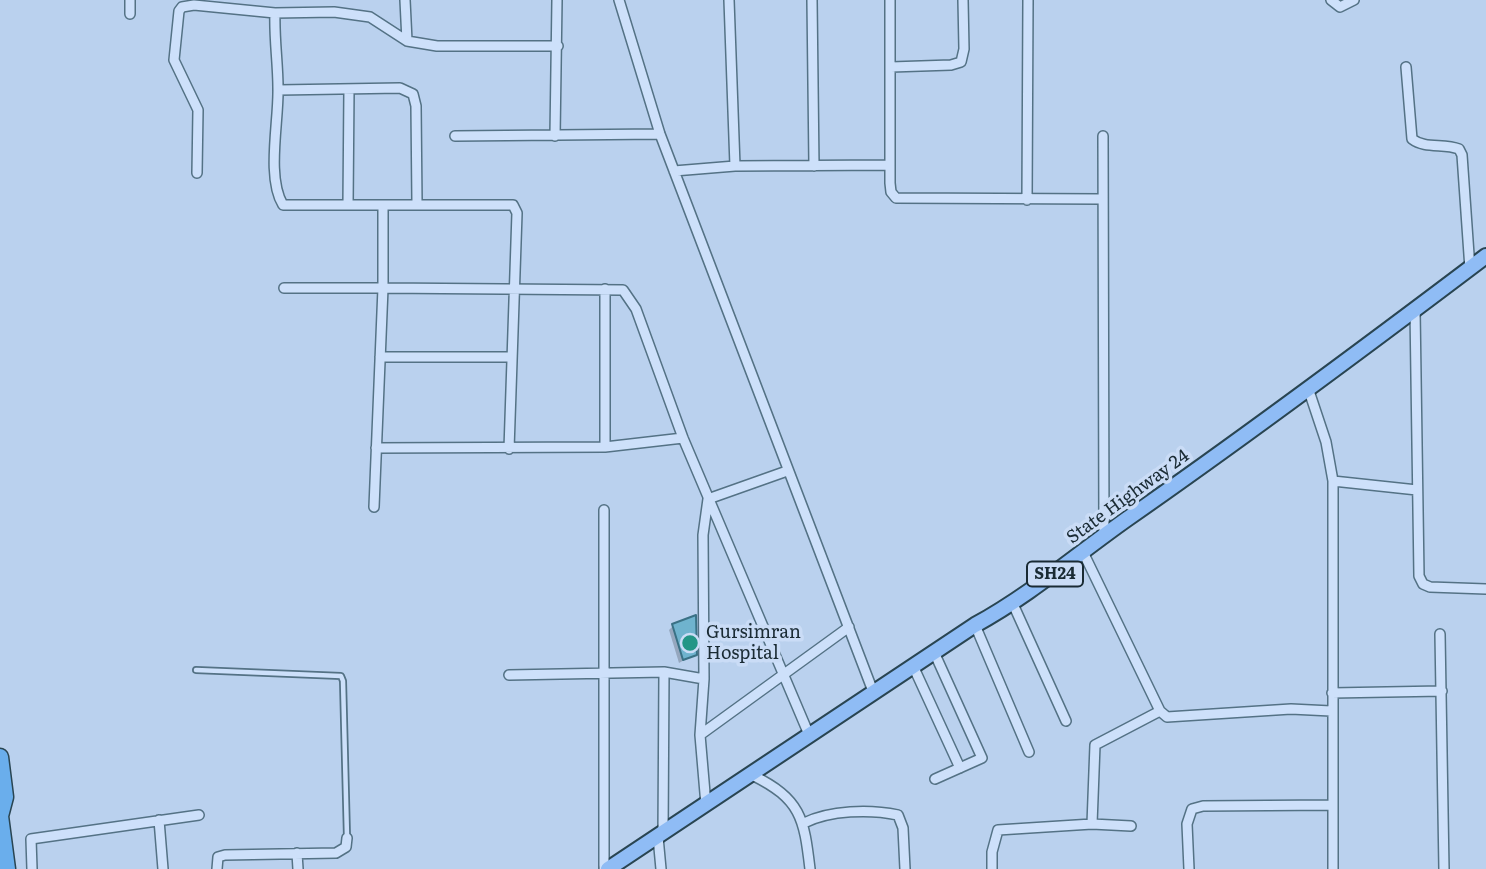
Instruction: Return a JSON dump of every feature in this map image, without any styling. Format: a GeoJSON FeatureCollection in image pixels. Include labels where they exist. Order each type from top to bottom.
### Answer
{"type":"FeatureCollection","features":[{"type":"Feature","properties":{"kind":"highway"},"geometry":{"type":"LineString","coordinates":[[0,757],[5,779],[0,816],[1,840],[7,869]]}},
{"type":"Feature","properties":{"kind":"main road","name":"State Highway 24"},"geometry":{"type":"LineString","coordinates":[[606,869],[810,737],[975,625],[1013,604],[1309,391],[1486,257]]}},
{"type":"Feature","properties":{"kind":"street"},"geometry":{"type":"LineString","coordinates":[[130,0],[130,14]]}},
{"type":"Feature","properties":{"kind":"street"},"geometry":{"type":"LineString","coordinates":[[405,0],[407,41]]}},
{"type":"Feature","properties":{"kind":"street"},"geometry":{"type":"LineString","coordinates":[[555,136],[557,0]]}},
{"type":"Feature","properties":{"kind":"street"},"geometry":{"type":"LineString","coordinates":[[729,0],[735,166]]}},
{"type":"Feature","properties":{"kind":"street"},"geometry":{"type":"LineString","coordinates":[[812,0],[814,166]]}},
{"type":"Feature","properties":{"kind":"street"},"geometry":{"type":"LineString","coordinates":[[890,0],[890,165],[891,192],[897,198],[1101,199]]}},
{"type":"Feature","properties":{"kind":"street"},"geometry":{"type":"LineString","coordinates":[[891,67],[951,65],[961,62],[964,49],[963,0]]}},
{"type":"Feature","properties":{"kind":"street"},"geometry":{"type":"LineString","coordinates":[[1027,200],[1028,0]]}},
{"type":"Feature","properties":{"kind":"street"},"geometry":{"type":"LineString","coordinates":[[1331,0],[1340,7],[1354,0]]}},
{"type":"Feature","properties":{"kind":"street"},"geometry":{"type":"LineString","coordinates":[[621,1],[660,134],[874,694]]}},
{"type":"Feature","properties":{"kind":"street"},"geometry":{"type":"LineString","coordinates":[[197,173],[198,110],[174,60],[179,11],[182,7],[194,5],[275,13],[334,12],[370,17],[390,27],[407,41],[437,46],[558,46]]}},
{"type":"Feature","properties":{"kind":"street"},"geometry":{"type":"LineString","coordinates":[[275,13],[279,90],[277,195],[283,205],[513,205],[517,213],[512,289],[509,449]]}},
{"type":"Feature","properties":{"kind":"street"},"geometry":{"type":"LineString","coordinates":[[1406,67],[1412,139],[1416,143],[1451,146],[1459,149],[1462,155],[1470,269]]}},
{"type":"Feature","properties":{"kind":"street"},"geometry":{"type":"LineString","coordinates":[[279,90],[400,88],[413,93],[416,107],[417,203]]}},
{"type":"Feature","properties":{"kind":"street"},"geometry":{"type":"LineString","coordinates":[[348,205],[349,89]]}},
{"type":"Feature","properties":{"kind":"street"},"geometry":{"type":"LineString","coordinates":[[455,136],[660,134]]}},
{"type":"Feature","properties":{"kind":"street"},"geometry":{"type":"LineString","coordinates":[[1103,136],[1101,199],[1104,536]]}},
{"type":"Feature","properties":{"kind":"street"},"geometry":{"type":"LineString","coordinates":[[674,172],[735,166],[890,165]]}},
{"type":"Feature","properties":{"kind":"street"},"geometry":{"type":"LineString","coordinates":[[374,507],[383,288],[383,205]]}},
{"type":"Feature","properties":{"kind":"street"},"geometry":{"type":"LineString","coordinates":[[284,288],[623,290],[636,309],[683,439],[810,737]]}},
{"type":"Feature","properties":{"kind":"street"},"geometry":{"type":"LineString","coordinates":[[605,289],[605,447]]}},
{"type":"Feature","properties":{"kind":"street"},"geometry":{"type":"LineString","coordinates":[[1415,310],[1419,576],[1423,584],[1430,587],[1486,589]]}},
{"type":"Feature","properties":{"kind":"street"},"geometry":{"type":"LineString","coordinates":[[380,357],[510,357]]}},
{"type":"Feature","properties":{"kind":"street"},"geometry":{"type":"LineString","coordinates":[[1309,391],[1326,442],[1333,481],[1333,869]]}},
{"type":"Feature","properties":{"kind":"street"},"geometry":{"type":"LineString","coordinates":[[376,447],[605,447],[683,439]]}},
{"type":"Feature","properties":{"kind":"street"},"geometry":{"type":"LineString","coordinates":[[708,499],[787,471]]}},
{"type":"Feature","properties":{"kind":"street"},"geometry":{"type":"LineString","coordinates":[[1333,481],[1417,490]]}},
{"type":"Feature","properties":{"kind":"street"},"geometry":{"type":"LineString","coordinates":[[706,805],[700,735],[705,679],[703,535],[708,499]]}},
{"type":"Feature","properties":{"kind":"street"},"geometry":{"type":"LineString","coordinates":[[604,510],[606,869]]}},
{"type":"Feature","properties":{"kind":"street"},"geometry":{"type":"LineString","coordinates":[[1084,554],[1160,711],[1175,718],[1291,709],[1331,711]]}},
{"type":"Feature","properties":{"kind":"street"},"geometry":{"type":"LineString","coordinates":[[1013,604],[1066,721]]}},
{"type":"Feature","properties":{"kind":"street"},"geometry":{"type":"LineString","coordinates":[[975,625],[1029,752]]}},
{"type":"Feature","properties":{"kind":"street"},"geometry":{"type":"LineString","coordinates":[[700,735],[849,627]]}},
{"type":"Feature","properties":{"kind":"street"},"geometry":{"type":"LineString","coordinates":[[1440,635],[1444,869]]}},
{"type":"Feature","properties":{"kind":"street"},"geometry":{"type":"LineString","coordinates":[[934,652],[982,758],[935,779]]}},
{"type":"Feature","properties":{"kind":"street"},"geometry":{"type":"LineString","coordinates":[[914,668],[960,768]]}},
{"type":"Feature","properties":{"kind":"street"},"geometry":{"type":"LineString","coordinates":[[509,675],[664,672],[705,679]]}},
{"type":"Feature","properties":{"kind":"street"},"geometry":{"type":"LineString","coordinates":[[661,869],[664,672]]}},
{"type":"Feature","properties":{"kind":"street"},"geometry":{"type":"LineString","coordinates":[[1332,693],[1442,691]]}},
{"type":"Feature","properties":{"kind":"street"},"geometry":{"type":"LineString","coordinates":[[1092,824],[1095,745],[1160,711]]}},
{"type":"Feature","properties":{"kind":"street"},"geometry":{"type":"LineString","coordinates":[[752,775],[775,787],[804,823],[810,869]]}},
{"type":"Feature","properties":{"kind":"street"},"geometry":{"type":"LineString","coordinates":[[1189,869],[1187,824],[1192,809],[1203,806],[1333,805]]}},
{"type":"Feature","properties":{"kind":"street"},"geometry":{"type":"LineString","coordinates":[[804,823],[818,816],[835,814],[884,812],[898,815],[903,828],[905,869]]}},
{"type":"Feature","properties":{"kind":"street"},"geometry":{"type":"LineString","coordinates":[[32,869],[31,839],[199,815]]}},
{"type":"Feature","properties":{"kind":"street"},"geometry":{"type":"LineString","coordinates":[[159,821],[163,869]]}},
{"type":"Feature","properties":{"kind":"street"},"geometry":{"type":"LineString","coordinates":[[992,869],[992,852],[998,830],[1092,824],[1131,826]]}},
{"type":"Feature","properties":{"kind":"street"},"geometry":{"type":"LineString","coordinates":[[217,869],[216,862],[225,855],[344,851],[346,838]]}},
{"type":"Feature","properties":{"kind":"street"},"geometry":{"type":"LineString","coordinates":[[297,853],[298,869]]}},
{"type":"Feature","properties":{"kind":"lane"},"geometry":{"type":"LineString","coordinates":[[196,670],[341,676],[344,681],[346,838]]}},
{"type":"Feature","properties":{"kind":"building"},"geometry":{"type":"Polygon","coordinates":[[[696,615],[697,655],[683,660],[672,624],[696,615]]]}},
{"type":"Feature","properties":{"kind":"place","name":"Gursimran Hospital"},"geometry":{"type":"Point","coordinates":[690,643]}}]}
